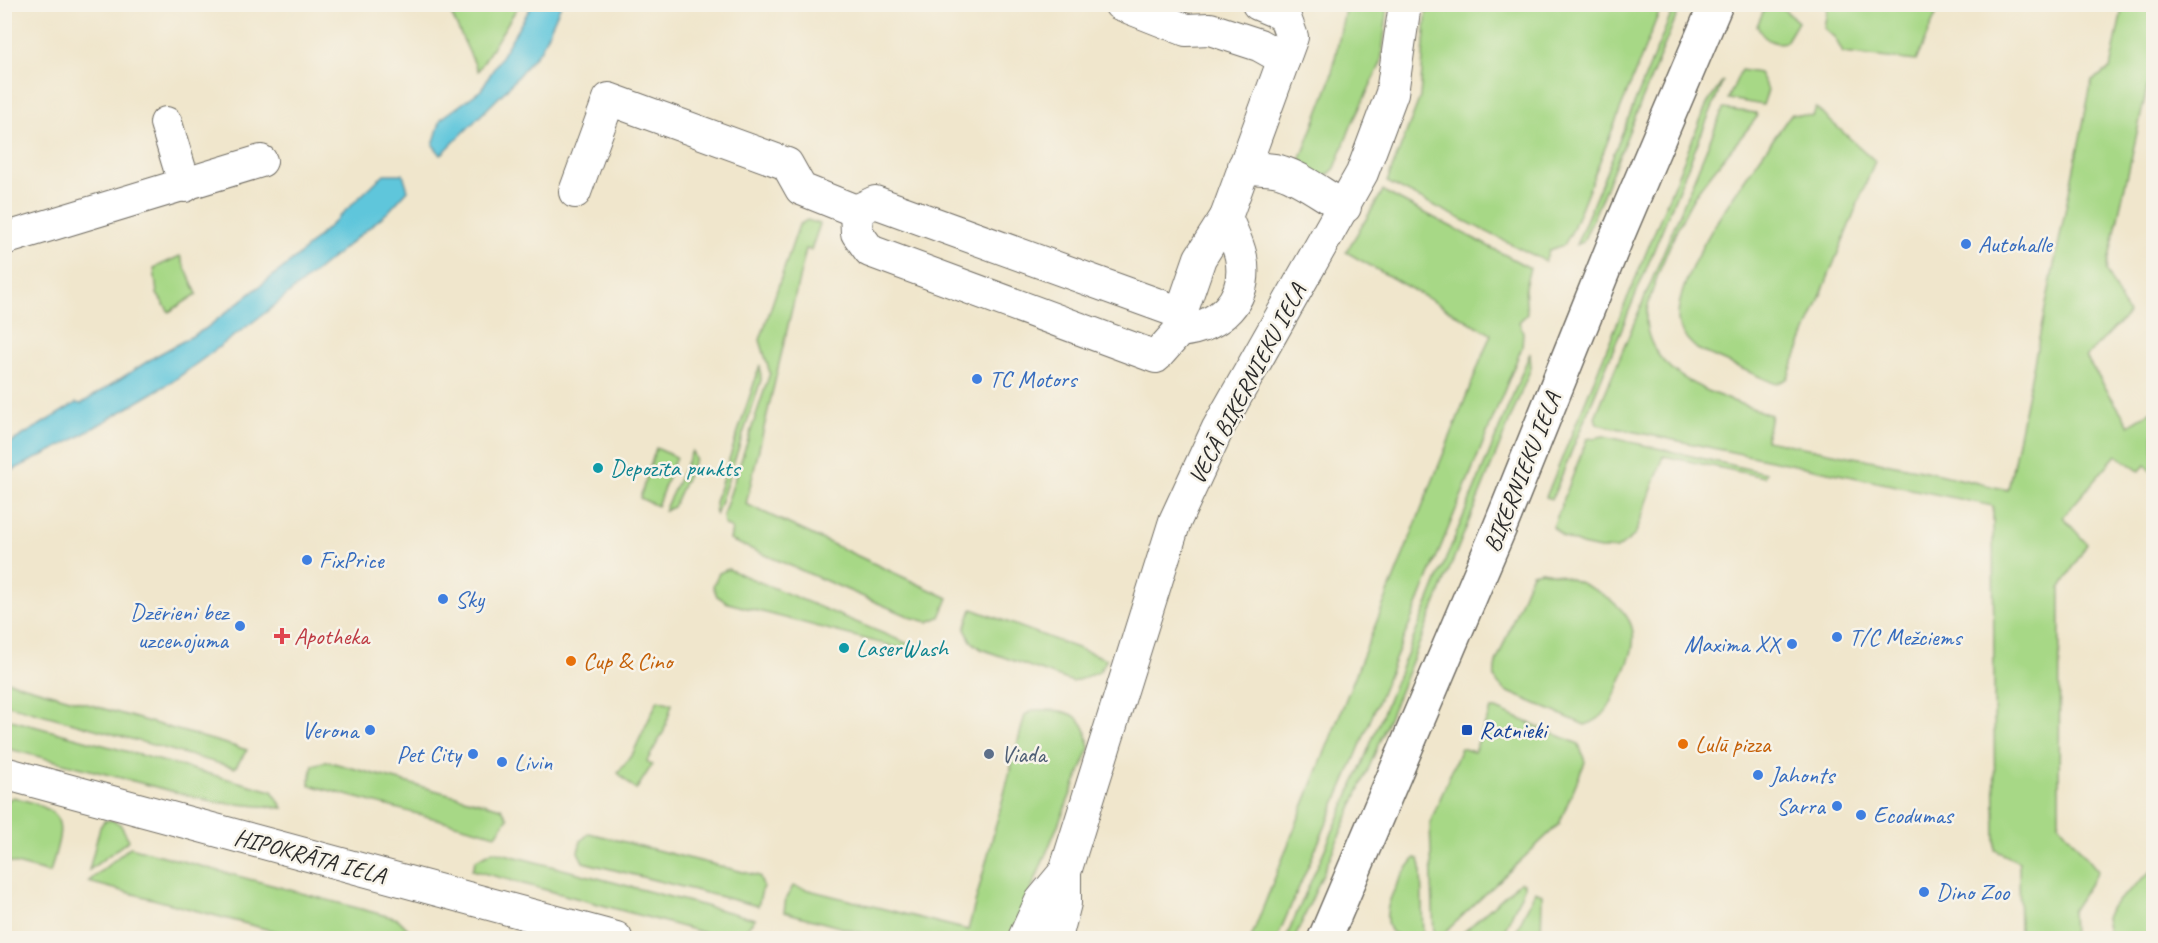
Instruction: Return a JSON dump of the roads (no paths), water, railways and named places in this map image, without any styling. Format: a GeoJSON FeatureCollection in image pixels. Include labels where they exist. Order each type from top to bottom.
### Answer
{"type":"FeatureCollection","features":[{"type":"Feature","properties":{"kind":"main road","name":"BIĶERNIEKU IELA"},"geometry":{"type":"LineString","coordinates":[[1325,939],[1496,538],[1616,239],[1716,4]]}},
{"type":"Feature","properties":{"kind":"street"},"geometry":{"type":"LineString","coordinates":[[1120,4],[1186,30],[1210,29],[1259,45],[1284,58]]}},
{"type":"Feature","properties":{"kind":"street"},"geometry":{"type":"LineString","coordinates":[[856,211],[857,232],[870,251],[1156,357],[1180,322],[1200,258],[1226,217],[1251,168],[1292,37],[1284,15],[1258,4]]}},
{"type":"Feature","properties":{"kind":"street","name":"VECĀ BIĶERNIEKU IELA"},"geometry":{"type":"LineString","coordinates":[[1056,939],[1065,903],[1065,872],[1175,521],[1218,428],[1332,201],[1362,173],[1392,93],[1405,4]]}},
{"type":"Feature","properties":{"kind":"street"},"geometry":{"type":"LineString","coordinates":[[575,192],[609,99],[787,164],[801,189],[856,211],[875,202],[1197,329],[1216,321],[1230,308],[1239,291],[1242,275],[1240,255],[1226,217]]}},
{"type":"Feature","properties":{"kind":"street"},"geometry":{"type":"LineString","coordinates":[[166,123],[185,186]]}},
{"type":"Feature","properties":{"kind":"street"},"geometry":{"type":"LineString","coordinates":[[4,239],[185,186],[261,161]]}},
{"type":"Feature","properties":{"kind":"street"},"geometry":{"type":"LineString","coordinates":[[1251,168],[1272,169],[1290,175],[1332,201]]}},
{"type":"Feature","properties":{"kind":"street","name":"HIPOKRĀTA IELA"},"geometry":{"type":"LineString","coordinates":[[4,773],[616,939]]}},
{"type":"Feature","properties":{"kind":"street","name":"VECĀ BIĶERNIEKU IELA"},"geometry":{"type":"LineString","coordinates":[[1024,939],[1041,901],[1065,872]]}},
{"type":"Feature","properties":{"kind":"water"},"geometry":{"type":"Polygon","coordinates":[[[532,5],[561,5],[541,49],[505,91],[441,155],[433,145],[441,119],[481,90],[532,5]]]}},
{"type":"Feature","properties":{"kind":"water"},"geometry":{"type":"Polygon","coordinates":[[[384,174],[403,174],[408,190],[388,212],[269,310],[173,381],[73,440],[5,474],[5,446],[76,403],[81,404],[156,356],[205,329],[297,257],[384,174]]]}},
{"type":"Feature","properties":{"kind":"place","name":"Autohalle"},"geometry":{"type":"Point","coordinates":[1966,244]}},
{"type":"Feature","properties":{"kind":"place","name":"TC Motors"},"geometry":{"type":"Point","coordinates":[977,379]}},
{"type":"Feature","properties":{"kind":"place","name":"Depozīta punkts"},"geometry":{"type":"Point","coordinates":[598,468]}},
{"type":"Feature","properties":{"kind":"place","name":"FixPrice"},"geometry":{"type":"Point","coordinates":[307,560]}},
{"type":"Feature","properties":{"kind":"place","name":"Sky"},"geometry":{"type":"Point","coordinates":[443,599]}},
{"type":"Feature","properties":{"kind":"place","name":"Dzērieni bez uzcenojuma"},"geometry":{"type":"Point","coordinates":[240,626]}},
{"type":"Feature","properties":{"kind":"place","name":"Apotheka"},"geometry":{"type":"Point","coordinates":[282,636]}},
{"type":"Feature","properties":{"kind":"place","name":"T/C Mežciems"},"geometry":{"type":"Point","coordinates":[1837,637]}},
{"type":"Feature","properties":{"kind":"place","name":"Maxima XX"},"geometry":{"type":"Point","coordinates":[1792,644]}},
{"type":"Feature","properties":{"kind":"place","name":"LaserWash"},"geometry":{"type":"Point","coordinates":[844,648]}},
{"type":"Feature","properties":{"kind":"place","name":"Cup & Cino"},"geometry":{"type":"Point","coordinates":[571,661]}},
{"type":"Feature","properties":{"kind":"place","name":"Verona"},"geometry":{"type":"Point","coordinates":[370,730]}},
{"type":"Feature","properties":{"kind":"place","name":"Ratnieki"},"geometry":{"type":"Point","coordinates":[1467,730]}},
{"type":"Feature","properties":{"kind":"place","name":"Lulū pizza"},"geometry":{"type":"Point","coordinates":[1683,744]}},
{"type":"Feature","properties":{"kind":"place","name":"Pet City"},"geometry":{"type":"Point","coordinates":[473,754]}},
{"type":"Feature","properties":{"kind":"place","name":"Viada"},"geometry":{"type":"Point","coordinates":[989,754]}},
{"type":"Feature","properties":{"kind":"place","name":"Livin"},"geometry":{"type":"Point","coordinates":[502,762]}},
{"type":"Feature","properties":{"kind":"place","name":"Jahonts"},"geometry":{"type":"Point","coordinates":[1758,775]}},
{"type":"Feature","properties":{"kind":"place","name":"Sarra"},"geometry":{"type":"Point","coordinates":[1837,806]}},
{"type":"Feature","properties":{"kind":"place","name":"Ecodumas"},"geometry":{"type":"Point","coordinates":[1861,815]}},
{"type":"Feature","properties":{"kind":"place","name":"Dino Zoo"},"geometry":{"type":"Point","coordinates":[1924,892]}}]}
